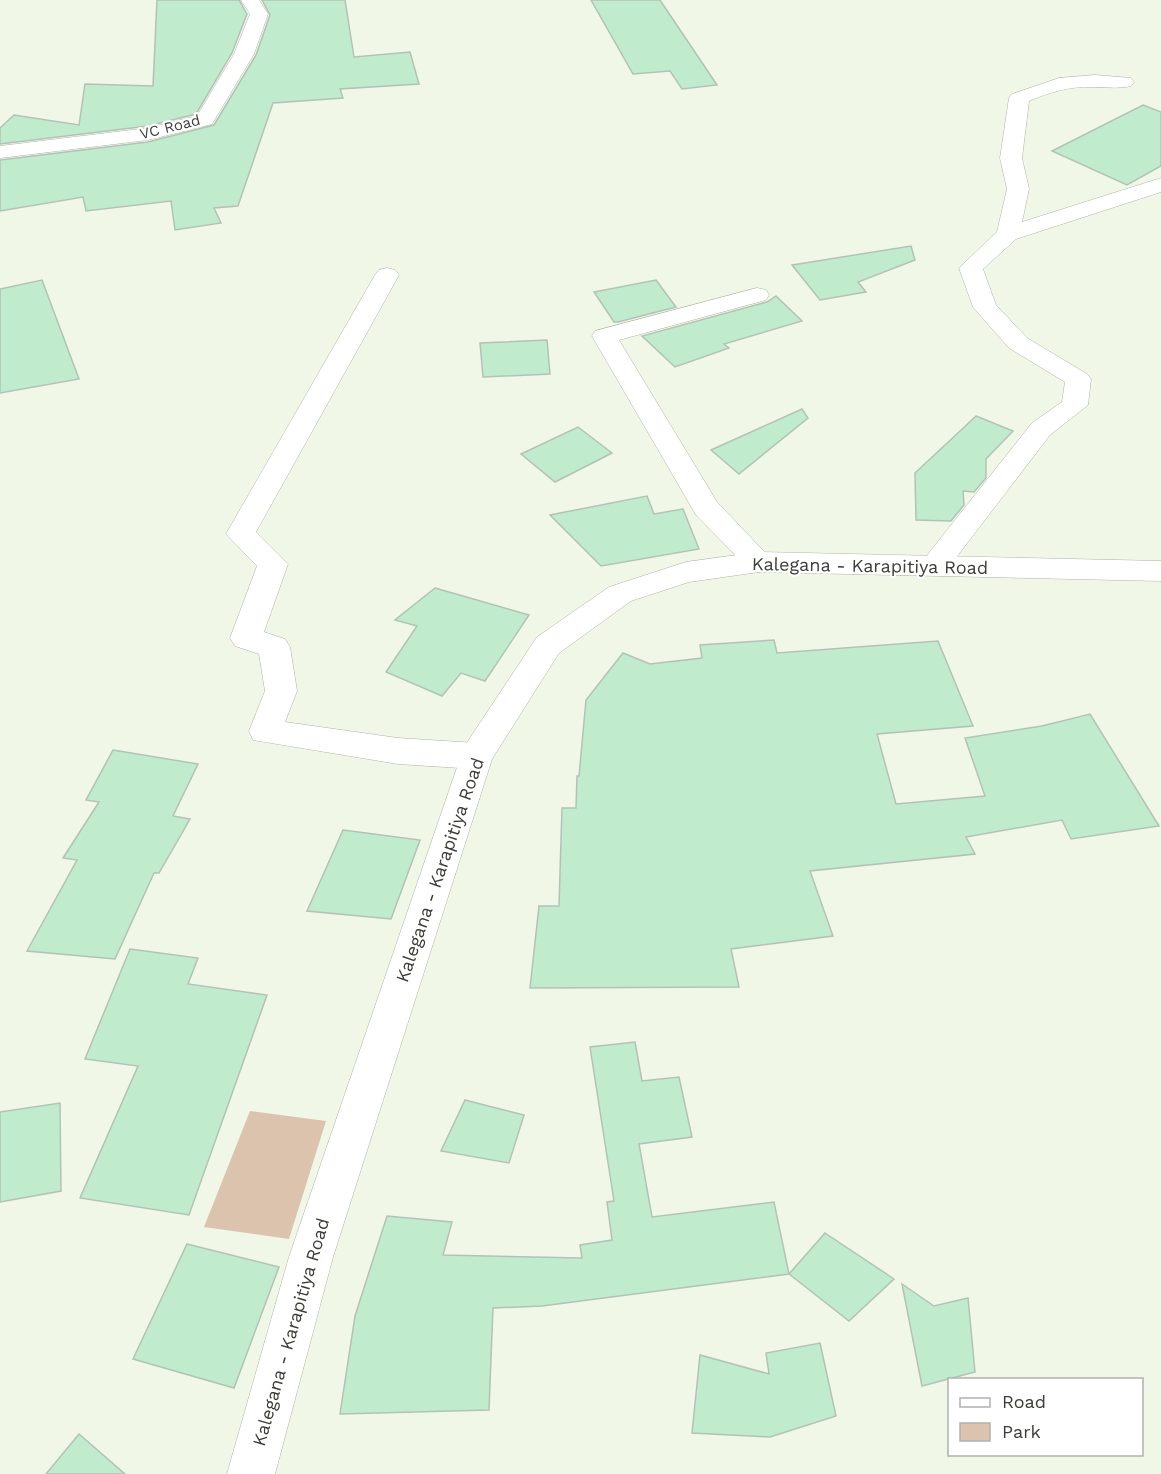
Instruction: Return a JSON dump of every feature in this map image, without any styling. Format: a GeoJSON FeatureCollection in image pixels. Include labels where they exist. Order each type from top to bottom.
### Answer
{"type":"FeatureCollection","features":[{"type":"Feature","properties":{"kind":"street","name":"VC Road"},"geometry":{"type":"LineString","coordinates":[[0,152],[148,134],[205,120],[244,54],[260,14],[250,0]]}},
{"type":"Feature","properties":{"kind":"street"},"geometry":{"type":"LineString","coordinates":[[1008,234],[1018,189],[1011,158],[1019,98],[1052,83],[1087,79],[1124,82]]}},
{"type":"Feature","properties":{"kind":"street"},"geometry":{"type":"LineString","coordinates":[[935,565],[1041,429],[1075,405],[1078,379],[1018,343],[985,307],[971,268],[1008,234],[1161,185]]}},
{"type":"Feature","properties":{"kind":"street"},"geometry":{"type":"LineString","coordinates":[[387,275],[240,534],[273,564],[246,638],[274,647],[281,691],[265,731],[398,751],[476,756]]}},
{"type":"Feature","properties":{"kind":"street"},"geometry":{"type":"LineString","coordinates":[[758,296],[604,336],[706,508],[759,562]]}},
{"type":"Feature","properties":{"kind":"street","name":"Kalegana - Karapitiya Road"},"geometry":{"type":"LineString","coordinates":[[251,1474],[311,1257],[476,756],[548,645],[620,594],[686,572],[759,562],[935,565],[1118,572],[1161,571]]}},
{"type":"Feature","properties":{"kind":"green space"},"geometry":{"type":"Polygon","coordinates":[[[250,1111],[326,1121],[289,1239],[204,1227],[250,1111]]]}},
{"type":"Feature","properties":{"kind":"building"},"geometry":{"type":"Polygon","coordinates":[[[157,0],[239,0],[247,14],[232,53],[196,114],[148,126],[0,144],[0,128],[14,115],[79,125],[85,84],[153,86],[157,0]]]}},
{"type":"Feature","properties":{"kind":"building"},"geometry":{"type":"Polygon","coordinates":[[[262,0],[345,0],[354,57],[410,52],[419,84],[340,89],[343,98],[273,103],[238,206],[214,208],[221,223],[175,230],[171,201],[86,211],[83,197],[0,211],[0,160],[148,142],[214,125],[256,55],[270,15],[262,0]]]}},
{"type":"Feature","properties":{"kind":"building"},"geometry":{"type":"Polygon","coordinates":[[[591,0],[660,0],[717,85],[682,89],[670,71],[633,74],[591,0]]]}},
{"type":"Feature","properties":{"kind":"building"},"geometry":{"type":"Polygon","coordinates":[[[1143,105],[1161,112],[1161,166],[1127,185],[1052,151],[1143,105]]]}},
{"type":"Feature","properties":{"kind":"building"},"geometry":{"type":"Polygon","coordinates":[[[911,246],[915,260],[858,282],[866,292],[820,300],[792,265],[911,246]]]}},
{"type":"Feature","properties":{"kind":"building"},"geometry":{"type":"Polygon","coordinates":[[[42,280],[79,379],[0,393],[0,289],[42,280]]]}},
{"type":"Feature","properties":{"kind":"building"},"geometry":{"type":"Polygon","coordinates":[[[656,280],[676,307],[618,322],[614,322],[594,292],[656,280]]]}},
{"type":"Feature","properties":{"kind":"building"},"geometry":{"type":"Polygon","coordinates":[[[776,296],[802,321],[724,344],[729,348],[675,367],[642,336],[767,302],[776,296]]]}},
{"type":"Feature","properties":{"kind":"building"},"geometry":{"type":"Polygon","coordinates":[[[547,340],[550,374],[483,377],[480,343],[547,340]]]}},
{"type":"Feature","properties":{"kind":"building"},"geometry":{"type":"Polygon","coordinates":[[[802,409],[808,418],[739,474],[711,450],[802,409]]]}},
{"type":"Feature","properties":{"kind":"building"},"geometry":{"type":"Polygon","coordinates":[[[976,416],[1013,431],[986,459],[986,478],[974,492],[963,491],[964,505],[951,521],[916,520],[915,473],[976,416]]]}},
{"type":"Feature","properties":{"kind":"building"},"geometry":{"type":"Polygon","coordinates":[[[578,427],[612,453],[555,482],[521,454],[578,427]]]}},
{"type":"Feature","properties":{"kind":"building"},"geometry":{"type":"Polygon","coordinates":[[[647,496],[654,514],[683,509],[699,549],[601,566],[550,515],[647,496]]]}},
{"type":"Feature","properties":{"kind":"building"},"geometry":{"type":"Polygon","coordinates":[[[435,588],[529,615],[485,681],[461,673],[442,696],[386,672],[417,626],[395,620],[435,588]]]}},
{"type":"Feature","properties":{"kind":"building"},"geometry":{"type":"Polygon","coordinates":[[[774,640],[777,653],[938,641],[973,726],[877,734],[896,804],[985,796],[965,738],[1042,726],[1090,714],[1159,826],[1071,839],[1062,820],[966,837],[975,854],[810,871],[833,936],[731,949],[739,987],[530,988],[539,906],[559,906],[562,808],[576,808],[577,776],[579,776],[586,700],[623,653],[650,664],[702,658],[700,645],[774,640]]]}},
{"type":"Feature","properties":{"kind":"building"},"geometry":{"type":"Polygon","coordinates":[[[113,750],[198,764],[173,816],[190,819],[159,873],[154,873],[115,959],[27,951],[77,860],[63,858],[99,802],[86,800],[113,750]]]}},
{"type":"Feature","properties":{"kind":"building"},"geometry":{"type":"Polygon","coordinates":[[[343,830],[420,840],[391,919],[307,911],[343,830]]]}},
{"type":"Feature","properties":{"kind":"building"},"geometry":{"type":"Polygon","coordinates":[[[130,949],[198,958],[188,984],[267,995],[189,1215],[80,1198],[138,1066],[85,1059],[130,949]]]}},
{"type":"Feature","properties":{"kind":"building"},"geometry":{"type":"Polygon","coordinates":[[[635,1042],[642,1081],[679,1077],[692,1137],[639,1144],[652,1217],[774,1202],[789,1274],[542,1306],[493,1308],[489,1410],[340,1414],[355,1316],[387,1216],[452,1222],[443,1255],[582,1258],[580,1245],[612,1240],[607,1202],[614,1201],[590,1047],[635,1042]]]}},
{"type":"Feature","properties":{"kind":"building"},"geometry":{"type":"Polygon","coordinates":[[[465,1100],[524,1115],[509,1163],[441,1151],[465,1100]]]}},
{"type":"Feature","properties":{"kind":"building"},"geometry":{"type":"Polygon","coordinates":[[[60,1103],[61,1191],[0,1202],[0,1112],[60,1103]]]}},
{"type":"Feature","properties":{"kind":"building"},"geometry":{"type":"Polygon","coordinates":[[[825,1233],[894,1279],[849,1321],[789,1274],[825,1233]]]}},
{"type":"Feature","properties":{"kind":"building"},"geometry":{"type":"Polygon","coordinates":[[[187,1244],[279,1267],[234,1388],[133,1359],[187,1244]]]}},
{"type":"Feature","properties":{"kind":"building"},"geometry":{"type":"Polygon","coordinates":[[[902,1284],[934,1306],[968,1298],[975,1372],[922,1386],[902,1284]]]}},
{"type":"Feature","properties":{"kind":"building"},"geometry":{"type":"Polygon","coordinates":[[[820,1343],[836,1416],[770,1437],[692,1433],[700,1355],[769,1374],[766,1353],[820,1343]]]}},
{"type":"Feature","properties":{"kind":"building"},"geometry":{"type":"Polygon","coordinates":[[[79,1434],[125,1474],[46,1474],[79,1434]]]}}]}
